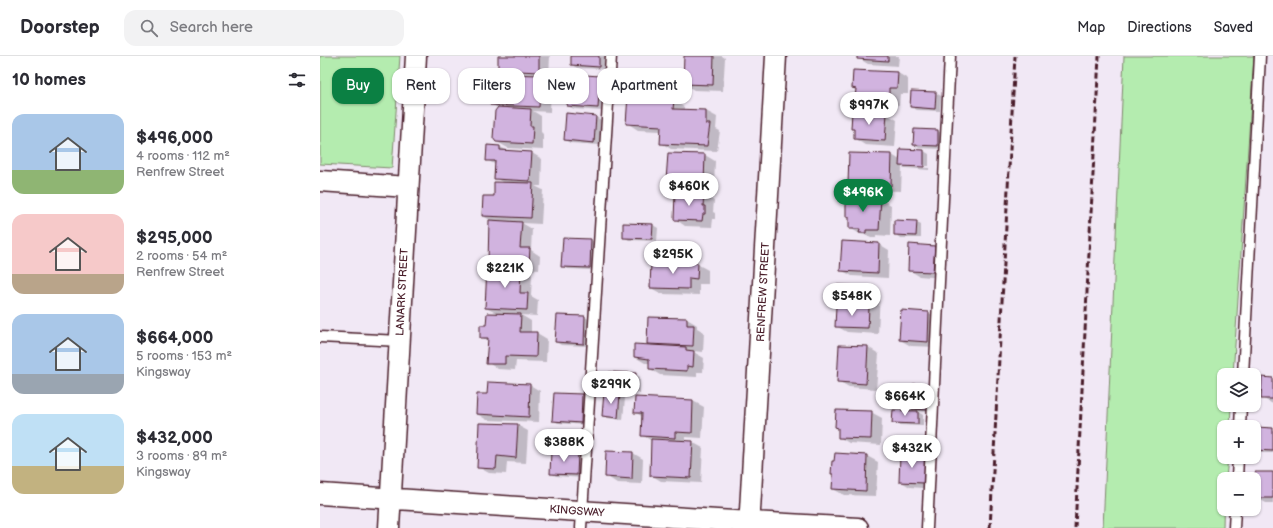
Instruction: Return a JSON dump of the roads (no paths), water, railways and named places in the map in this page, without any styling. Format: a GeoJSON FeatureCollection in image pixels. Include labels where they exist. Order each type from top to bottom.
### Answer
{"type":"FeatureCollection","features":[{"type":"Feature","properties":{"kind":"street","name":"LANARK STREET"},"geometry":{"type":"LineString","coordinates":[[389,528],[416,56]]}},
{"type":"Feature","properties":{"kind":"street","name":"RENFREW STREET"},"geometry":{"type":"LineString","coordinates":[[749,525],[776,56]]}},
{"type":"Feature","properties":{"kind":"street"},"geometry":{"type":"LineString","coordinates":[[320,181],[408,187]]}},
{"type":"Feature","properties":{"kind":"street","name":"KINGSWAY"},"geometry":{"type":"LineString","coordinates":[[320,494],[391,498],[582,520],[858,528]]}},
{"type":"Feature","properties":{"kind":"lane"},"geometry":{"type":"LineString","coordinates":[[582,520],[611,56]]}},
{"type":"Feature","properties":{"kind":"lane"},"geometry":{"type":"LineString","coordinates":[[928,528],[950,56]]}},
{"type":"Feature","properties":{"kind":"lane"},"geometry":{"type":"LineString","coordinates":[[1243,368],[1260,56]]}},
{"type":"Feature","properties":{"kind":"lane"},"geometry":{"type":"LineString","coordinates":[[320,337],[400,341]]}},
{"type":"Feature","properties":{"kind":"lane"},"geometry":{"type":"LineString","coordinates":[[1234,528],[1235,516]]}},
{"type":"Feature","properties":{"kind":"railway"},"geometry":{"type":"LineString","coordinates":[[990,528],[1015,56]]}},
{"type":"Feature","properties":{"kind":"railway"},"geometry":{"type":"LineString","coordinates":[[1075,528],[1099,56]]}}]}
